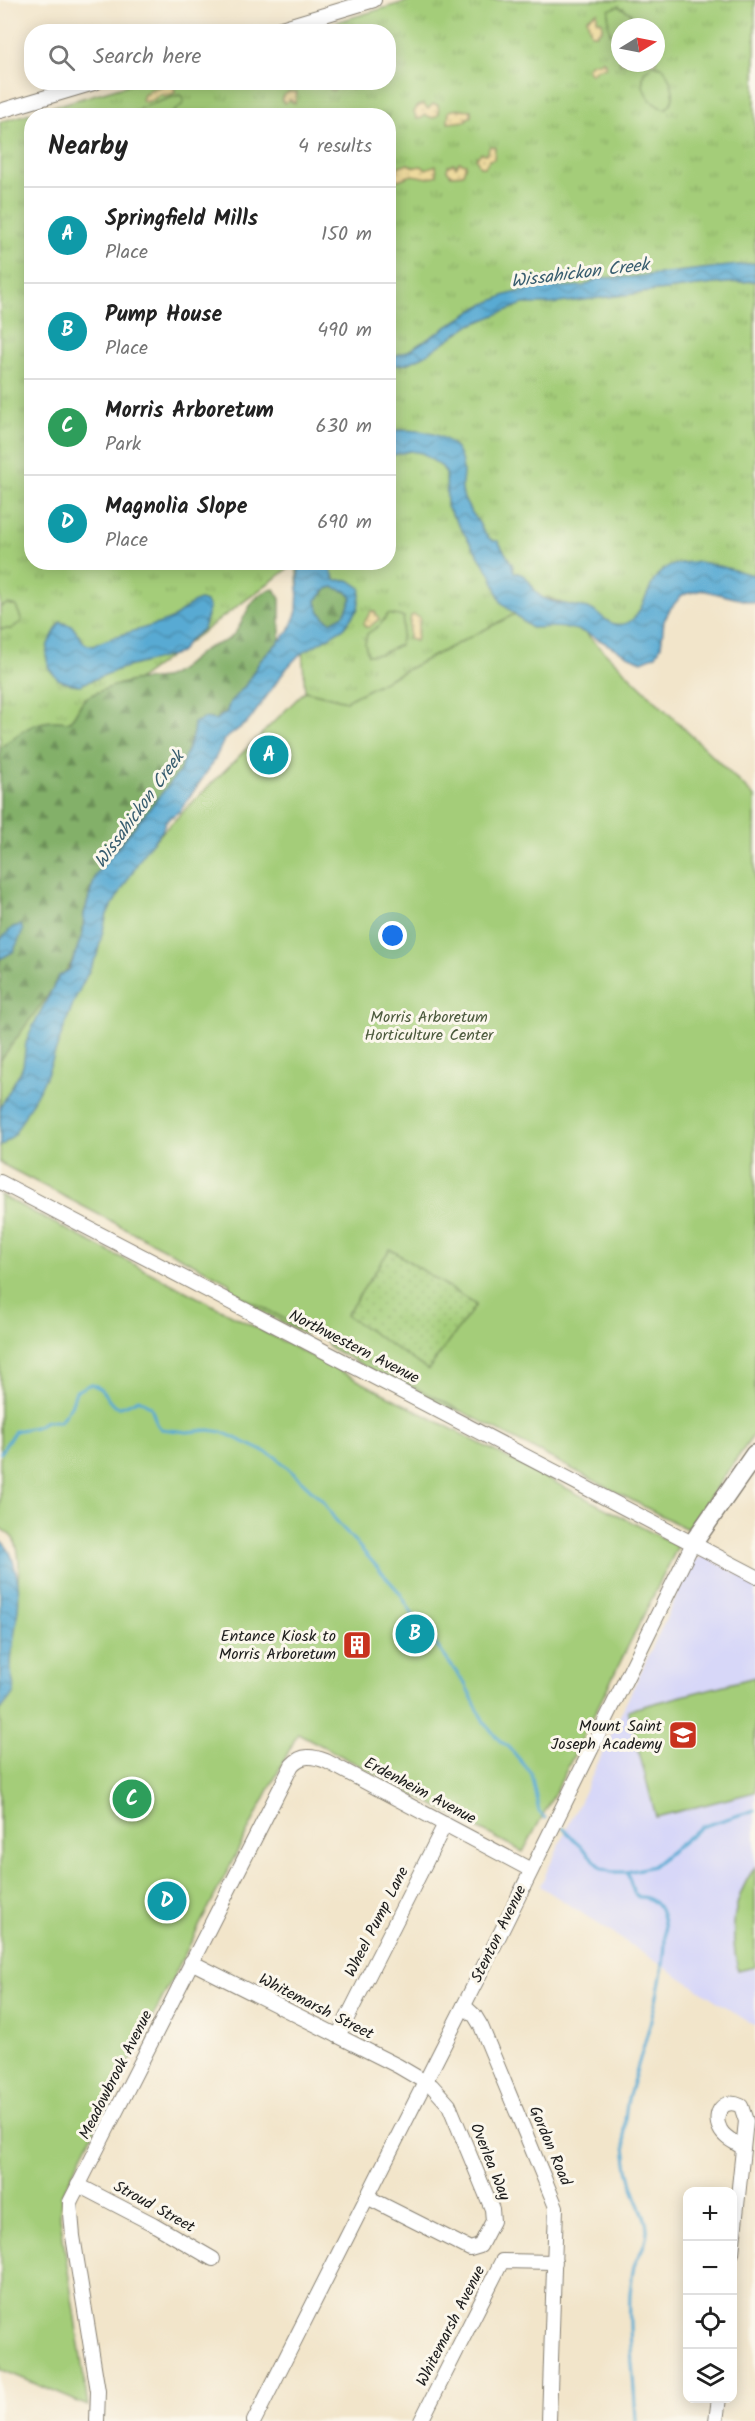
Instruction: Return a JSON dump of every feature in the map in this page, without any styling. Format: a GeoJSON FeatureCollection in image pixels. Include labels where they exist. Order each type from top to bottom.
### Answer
{"type":"FeatureCollection","features":[{"type":"Feature","properties":{"kind":"main road","name":"Stenton Avenue"},"geometry":{"type":"LineString","coordinates":[[693,1543],[755,1454]]}},
{"type":"Feature","properties":{"kind":"street"},"geometry":{"type":"LineString","coordinates":[[294,24],[374,0]]}},
{"type":"Feature","properties":{"kind":"street"},"geometry":{"type":"LineString","coordinates":[[0,111],[70,90]]}},
{"type":"Feature","properties":{"kind":"street","name":"Northwestern Avenue"},"geometry":{"type":"LineString","coordinates":[[0,1182],[755,1576]]}},
{"type":"Feature","properties":{"kind":"street","name":"Stenton Avenue"},"geometry":{"type":"LineString","coordinates":[[254,2421],[464,2006],[693,1543]]}},
{"type":"Feature","properties":{"kind":"street","name":"Erdenheim Avenue"},"geometry":{"type":"LineString","coordinates":[[292,1765],[305,1757],[326,1761],[531,1870]]}},
{"type":"Feature","properties":{"kind":"street","name":"Meadowbrook Avenue"},"geometry":{"type":"LineString","coordinates":[[98,2421],[98,2391],[70,2209],[72,2197],[292,1765]]}},
{"type":"Feature","properties":{"kind":"street","name":"Wheel Pump Lane"},"geometry":{"type":"LineString","coordinates":[[338,2036],[446,1824]]}},
{"type":"Feature","properties":{"kind":"street","name":"Whitemarsh Street"},"geometry":{"type":"LineString","coordinates":[[191,1962],[425,2081]]}},
{"type":"Feature","properties":{"kind":"street","name":"Gordon Road"},"geometry":{"type":"LineString","coordinates":[[464,2006],[482,2026],[555,2200],[557,2214],[549,2421]]}},
{"type":"Feature","properties":{"kind":"street","name":"Overlea Way"},"geometry":{"type":"LineString","coordinates":[[368,2197],[465,2248],[474,2249],[483,2241],[493,2221],[492,2209],[448,2105],[442,2096],[425,2081]]}},
{"type":"Feature","properties":{"kind":"street"},"geometry":{"type":"LineString","coordinates":[[733,2241],[743,2148]]}},
{"type":"Feature","properties":{"kind":"street","name":"Stroud Street"},"geometry":{"type":"LineString","coordinates":[[78,2185],[153,2224],[213,2259]]}},
{"type":"Feature","properties":{"kind":"street","name":"Whitemarsh Avenue"},"geometry":{"type":"LineString","coordinates":[[421,2421],[502,2261],[555,2262]]}},
{"type":"Feature","properties":{"kind":"street"},"geometry":{"type":"LineString","coordinates":[[716,2421],[718,2403]]}},
{"type":"Feature","properties":{"kind":"shaded area","name":"Mount Saint Joseph Academy"},"geometry":{"type":"Polygon","coordinates":[[[704,1556],[755,1583],[755,2026],[540,1886],[693,1561],[704,1556]]]}},
{"type":"Feature","properties":{"kind":"green space"},"geometry":{"type":"Polygon","coordinates":[[[412,0],[755,0],[755,588],[666,587],[667,616],[648,643],[548,597],[346,701],[305,691],[296,570],[396,570],[396,108],[48,108],[110,90],[396,90],[396,24],[330,24],[412,0]]]}},
{"type":"Feature","properties":{"kind":"green space"},"geometry":{"type":"Polygon","coordinates":[[[618,6],[631,13],[633,18],[611,18],[611,34],[609,10],[618,6]]]}},
{"type":"Feature","properties":{"kind":"green space"},"geometry":{"type":"Polygon","coordinates":[[[665,70],[673,90],[670,105],[665,109],[650,99],[644,89],[644,72],[665,70]]]}},
{"type":"Feature","properties":{"kind":"green space"},"geometry":{"type":"Polygon","coordinates":[[[179,95],[182,96],[184,103],[178,108],[141,108],[179,95]]]}},
{"type":"Feature","properties":{"kind":"green space"},"geometry":{"type":"Polygon","coordinates":[[[24,115],[24,570],[287,570],[10,774],[0,774],[0,122],[24,115]]]}},
{"type":"Feature","properties":{"kind":"green space"},"geometry":{"type":"Polygon","coordinates":[[[333,587],[347,592],[352,598],[344,615],[331,622],[321,613],[316,600],[327,589],[333,587]]]}},
{"type":"Feature","properties":{"kind":"green space"},"geometry":{"type":"Polygon","coordinates":[[[274,589],[280,599],[280,640],[260,661],[245,686],[230,702],[226,713],[215,720],[211,719],[194,733],[180,771],[172,783],[116,847],[96,874],[84,914],[83,932],[72,963],[54,988],[0,1108],[0,748],[31,726],[48,721],[68,722],[83,701],[97,692],[127,682],[164,678],[172,674],[204,650],[232,636],[256,598],[274,589]]]}},
{"type":"Feature","properties":{"kind":"green space","name":"Morris Arboretum Horticulture Center"},"geometry":{"type":"Polygon","coordinates":[[[548,597],[755,797],[755,1433],[687,1529],[227,1289],[230,1283],[0,1163],[0,1061],[70,965],[111,883],[305,691],[346,701],[548,597]]]}},
{"type":"Feature","properties":{"kind":"green space"},"geometry":{"type":"Polygon","coordinates":[[[8,604],[16,606],[22,621],[11,629],[0,629],[0,607],[8,604]]]}},
{"type":"Feature","properties":{"kind":"green space"},"geometry":{"type":"Polygon","coordinates":[[[388,614],[404,617],[400,645],[380,654],[368,655],[365,644],[367,634],[380,625],[388,614]]]}},
{"type":"Feature","properties":{"kind":"green space"},"geometry":{"type":"Polygon","coordinates":[[[0,1195],[678,1546],[556,1791],[523,1852],[298,1733],[61,2196],[60,2217],[88,2406],[0,2369],[0,1661],[15,1600],[19,1565],[14,1540],[0,1528],[0,1195]]]}},
{"type":"Feature","properties":{"kind":"green space"},"geometry":{"type":"Polygon","coordinates":[[[390,1249],[476,1305],[428,1370],[346,1315],[390,1249]]]}},
{"type":"Feature","properties":{"kind":"green space"},"geometry":{"type":"Polygon","coordinates":[[[180,1265],[314,1331],[304,1334],[176,1266],[180,1265]]]}},
{"type":"Feature","properties":{"kind":"green space"},"geometry":{"type":"Polygon","coordinates":[[[325,1339],[467,1412],[439,1404],[399,1385],[329,1347],[325,1339]]]}},
{"type":"Feature","properties":{"kind":"green space"},"geometry":{"type":"Polygon","coordinates":[[[755,1677],[755,1792],[656,1817],[628,1710],[755,1677]]]}},
{"type":"Feature","properties":{"kind":"green space"},"geometry":{"type":"Polygon","coordinates":[[[755,1867],[755,1967],[738,1971],[734,1943],[734,1917],[741,1892],[755,1867]]]}},
{"type":"Feature","properties":{"kind":"sand"},"geometry":{"type":"Polygon","coordinates":[[[597,12],[597,20],[602,22],[602,29],[597,34],[591,34],[587,18],[597,12]]]}},
{"type":"Feature","properties":{"kind":"sand"},"geometry":{"type":"Polygon","coordinates":[[[601,60],[605,62],[606,67],[597,69],[591,74],[587,69],[590,64],[599,63],[601,60]]]}},
{"type":"Feature","properties":{"kind":"sand"},"geometry":{"type":"Polygon","coordinates":[[[149,90],[175,90],[175,93],[164,96],[161,94],[149,101],[142,101],[144,94],[148,94],[149,90]]]}},
{"type":"Feature","properties":{"kind":"sand"},"geometry":{"type":"Polygon","coordinates":[[[289,92],[297,92],[295,103],[289,100],[285,103],[281,100],[289,92]]]}},
{"type":"Feature","properties":{"kind":"sand"},"geometry":{"type":"Polygon","coordinates":[[[423,104],[428,109],[433,104],[438,105],[439,114],[433,118],[425,115],[417,119],[414,112],[423,104]]]}},
{"type":"Feature","properties":{"kind":"sand"},"geometry":{"type":"Polygon","coordinates":[[[471,110],[471,117],[466,121],[448,123],[449,111],[471,110]]]}},
{"type":"Feature","properties":{"kind":"sand"},"geometry":{"type":"Polygon","coordinates":[[[490,146],[495,147],[494,159],[489,160],[485,167],[480,167],[476,158],[481,153],[486,154],[490,146]]]}},
{"type":"Feature","properties":{"kind":"sand"},"geometry":{"type":"Polygon","coordinates":[[[459,162],[466,164],[463,174],[451,175],[447,170],[448,166],[454,163],[456,167],[459,162]]]}},
{"type":"Feature","properties":{"kind":"sand"},"geometry":{"type":"Polygon","coordinates":[[[408,164],[426,169],[436,165],[437,175],[429,178],[412,175],[398,180],[396,179],[396,171],[399,166],[408,164]]]}},
{"type":"Feature","properties":{"kind":"sand"},"geometry":{"type":"Polygon","coordinates":[[[371,611],[375,612],[379,619],[369,627],[365,627],[364,623],[371,611]]]}},
{"type":"Feature","properties":{"kind":"sand"},"geometry":{"type":"Polygon","coordinates":[[[411,616],[420,618],[416,641],[409,639],[411,616]]]}},
{"type":"Feature","properties":{"kind":"water"},"geometry":{"type":"Polygon","coordinates":[[[755,263],[755,281],[551,304],[523,304],[468,326],[424,356],[406,364],[396,365],[396,356],[410,350],[480,306],[506,295],[534,288],[584,286],[598,278],[631,277],[755,263]]]}},
{"type":"Feature","properties":{"kind":"water"},"geometry":{"type":"Polygon","coordinates":[[[396,431],[421,431],[450,442],[457,450],[461,460],[463,494],[469,508],[487,536],[493,541],[498,541],[512,564],[514,572],[525,577],[535,591],[547,600],[587,608],[611,623],[625,624],[632,620],[638,612],[653,582],[666,568],[677,564],[700,562],[755,575],[755,603],[702,590],[682,595],[670,609],[664,621],[661,646],[656,655],[642,661],[577,630],[557,627],[531,628],[501,602],[491,575],[447,507],[446,473],[442,467],[422,453],[410,451],[396,454],[396,431]]]}},
{"type":"Feature","properties":{"kind":"water"},"geometry":{"type":"Polygon","coordinates":[[[299,570],[331,570],[335,580],[349,580],[361,588],[358,609],[344,628],[299,655],[286,669],[249,721],[224,740],[213,763],[180,811],[166,821],[162,831],[145,851],[107,914],[97,955],[74,1001],[46,1077],[14,1135],[0,1147],[0,1108],[23,1066],[26,1043],[31,1030],[59,976],[69,970],[72,963],[83,932],[84,914],[96,874],[180,771],[192,737],[194,723],[205,718],[215,720],[226,713],[230,702],[245,686],[260,661],[289,631],[297,611],[299,570]],[[333,587],[327,589],[316,600],[321,613],[331,622],[344,615],[352,598],[347,592],[333,587]]]}},
{"type":"Feature","properties":{"kind":"water"},"geometry":{"type":"Polygon","coordinates":[[[200,600],[206,602],[209,608],[203,629],[188,641],[180,653],[120,669],[80,685],[58,679],[49,669],[46,655],[48,644],[60,622],[72,626],[85,644],[93,646],[169,620],[200,600]]]}},
{"type":"Feature","properties":{"kind":"water"},"geometry":{"type":"Polygon","coordinates":[[[21,925],[23,931],[13,952],[0,959],[0,940],[13,927],[21,925]]]}},
{"type":"Feature","properties":{"kind":"water"},"geometry":{"type":"Polygon","coordinates":[[[0,1540],[12,1556],[19,1594],[11,1666],[14,1693],[0,1711],[0,1540]]]}},
{"type":"Feature","properties":{"kind":"waterway"},"geometry":{"type":"LineString","coordinates":[[0,1453],[15,1431],[35,1427],[46,1421],[60,1421],[71,1406],[76,1391],[91,1384],[101,1389],[116,1406],[120,1407],[139,1399],[151,1407],[161,1429],[222,1432],[276,1457],[323,1501],[334,1518],[400,1593],[417,1622],[465,1684],[484,1722],[531,1773],[539,1812],[545,1818]]}},
{"type":"Feature","properties":{"kind":"waterway"},"geometry":{"type":"LineString","coordinates":[[563,1828],[602,1868],[611,1872],[627,1872],[653,1866],[701,1827],[755,1810]]}},
{"type":"Feature","properties":{"kind":"waterway"},"geometry":{"type":"LineString","coordinates":[[627,1872],[634,1893],[656,1904],[664,1924],[664,1953],[659,1988],[627,2104],[625,2126],[625,2149],[629,2172],[647,2228],[645,2243],[634,2266],[630,2293],[630,2341],[636,2421]]}},
{"type":"Feature","properties":{"kind":"place","name":"Springfield Mills"},"geometry":{"type":"Point","coordinates":[269,755]}},
{"type":"Feature","properties":{"kind":"place","name":"Pump House"},"geometry":{"type":"Point","coordinates":[415,1634]}},
{"type":"Feature","properties":{"kind":"place","name":"Entance Kiosk to Morris Arboretum"},"geometry":{"type":"Point","coordinates":[357,1645]}},
{"type":"Feature","properties":{"kind":"place","name":"Mount Saint Joseph Academy"},"geometry":{"type":"Point","coordinates":[683,1735]}},
{"type":"Feature","properties":{"kind":"place","name":"Morris Arboretum"},"geometry":{"type":"Point","coordinates":[132,1799]}},
{"type":"Feature","properties":{"kind":"place","name":"Magnolia Slope"},"geometry":{"type":"Point","coordinates":[167,1901]}},
{"type":"Feature","properties":{"kind":"water label","name":"Wissahickon Creek"},"geometry":{"type":"Point","coordinates":[580,274]}},
{"type":"Feature","properties":{"kind":"water label","name":"Wissahickon Creek"},"geometry":{"type":"Point","coordinates":[140,810]}}]}
